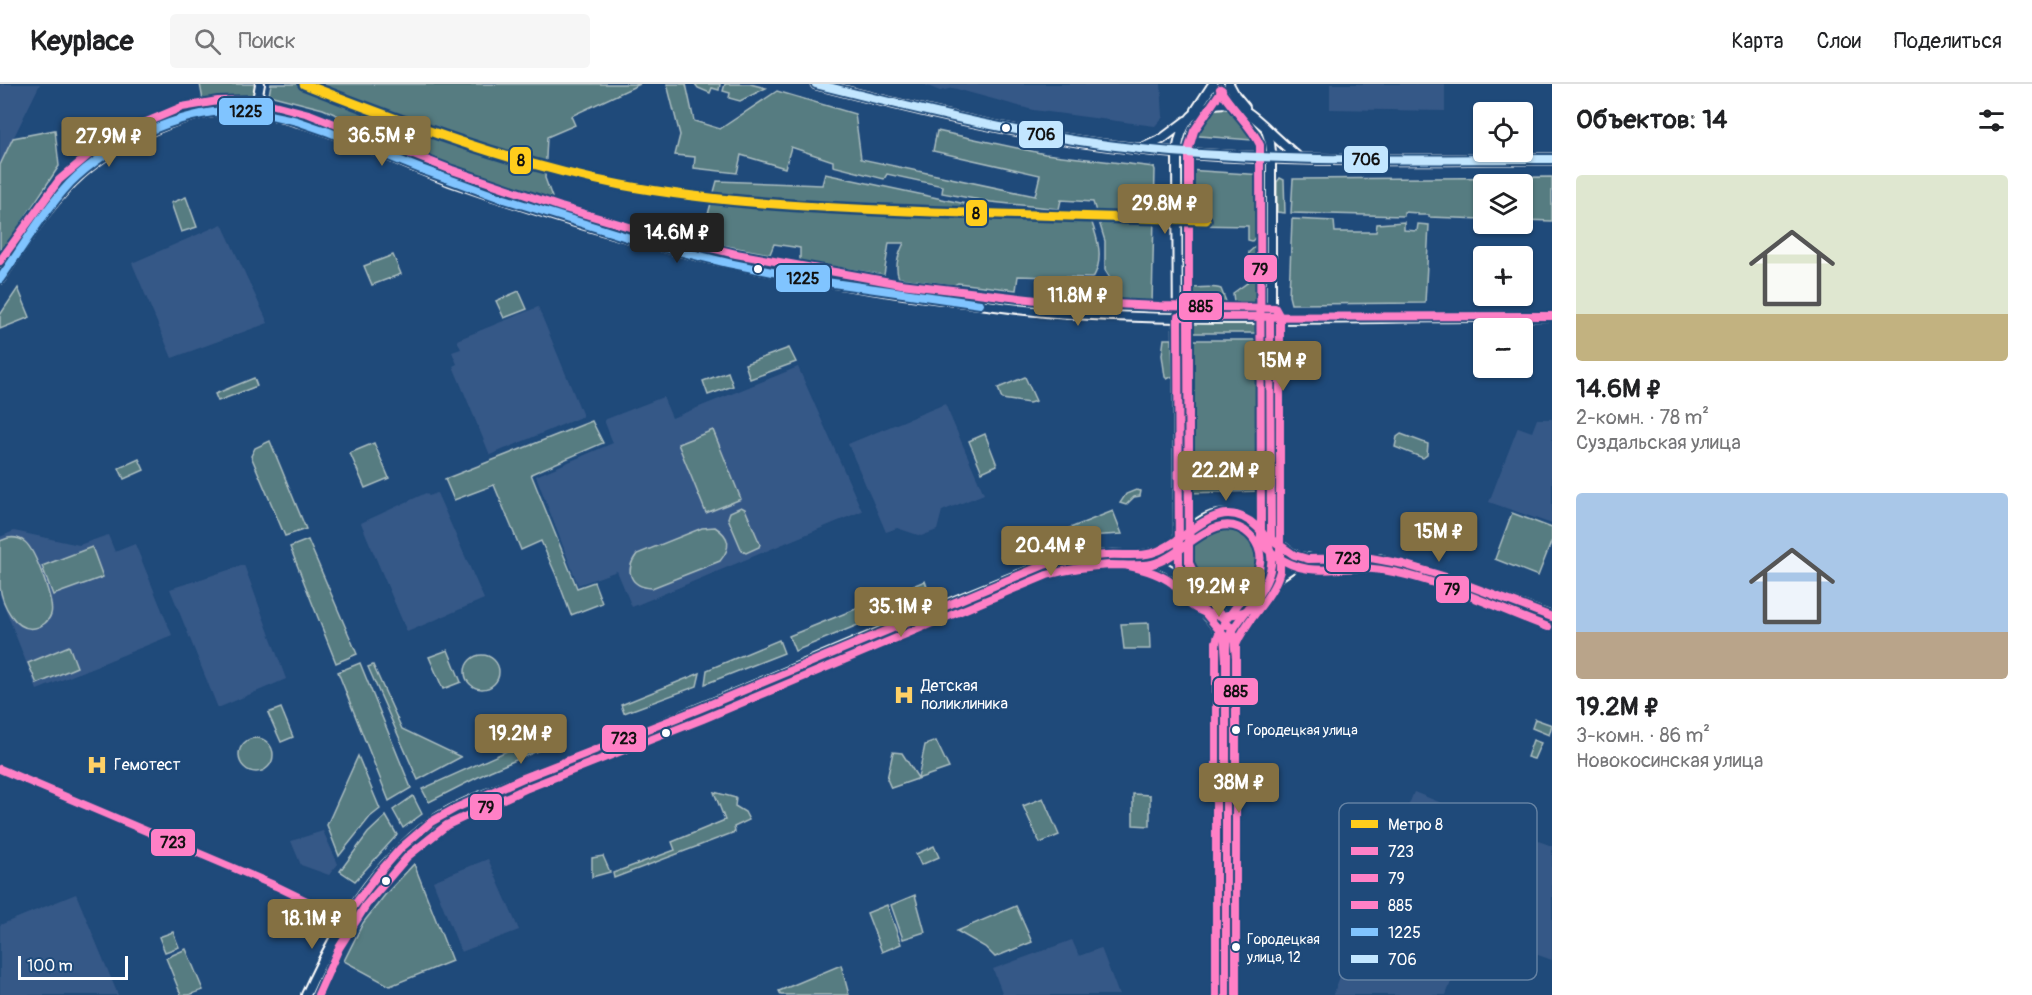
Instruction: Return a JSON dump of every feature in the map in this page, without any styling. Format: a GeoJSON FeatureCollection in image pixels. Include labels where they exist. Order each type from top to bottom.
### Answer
{"type":"FeatureCollection","features":[{"type":"Feature","properties":{"kind":"main road"},"geometry":{"type":"LineString","coordinates":[[816,84],[944,115],[1038,134],[1177,153],[1271,158],[1552,159]]}},
{"type":"Feature","properties":{"kind":"street"},"geometry":{"type":"LineString","coordinates":[[255,111],[260,84]]}},
{"type":"Feature","properties":{"kind":"street"},"geometry":{"type":"LineString","coordinates":[[1213,84],[1179,137],[1177,153],[1179,557],[1181,573],[1186,583],[1201,608],[1224,636],[1226,643],[1226,995]]}},
{"type":"Feature","properties":{"kind":"street"},"geometry":{"type":"LineString","coordinates":[[1229,84],[1235,95],[1252,114],[1299,158]]}},
{"type":"Feature","properties":{"kind":"street"},"geometry":{"type":"LineString","coordinates":[[1139,149],[1162,139],[1205,107],[1221,103],[1239,106],[1252,114]]}},
{"type":"Feature","properties":{"kind":"street"},"geometry":{"type":"LineString","coordinates":[[0,279],[67,187],[97,161],[134,139],[185,117],[219,111],[255,111],[303,123],[448,180],[558,217],[647,243],[734,264],[888,292],[1071,314],[1178,317],[1552,316]]}},
{"type":"Feature","properties":{"kind":"street"},"geometry":{"type":"LineString","coordinates":[[1226,643],[1231,629],[1259,592],[1270,570],[1271,158],[1270,143],[1264,126]]}},
{"type":"Feature","properties":{"kind":"street"},"geometry":{"type":"LineString","coordinates":[[306,995],[321,960],[344,919],[378,874],[405,844],[441,816],[476,799],[717,702],[1044,565],[1090,556],[1145,555],[1160,551],[1208,518],[1224,514],[1242,518],[1299,557],[1317,560]]}},
{"type":"Feature","properties":{"kind":"street"},"geometry":{"type":"LineString","coordinates":[[1179,557],[1185,537],[1195,525]]}},
{"type":"Feature","properties":{"kind":"street"},"geometry":{"type":"LineString","coordinates":[[1257,527],[1267,541],[1271,555]]}},
{"type":"Feature","properties":{"kind":"street"},"geometry":{"type":"LineString","coordinates":[[1126,555],[1156,563],[1186,583],[1205,602],[1223,606],[1239,604],[1299,563],[1317,560],[1379,559],[1459,583],[1552,617]]}},
{"type":"Feature","properties":{"kind":"street"},"geometry":{"type":"LineString","coordinates":[[0,769],[276,886],[344,919]]}},
{"type":"Feature","properties":{"kind":"shaded area"},"geometry":{"type":"Polygon","coordinates":[[[0,84],[40,84],[0,165],[0,84]]]}},
{"type":"Feature","properties":{"kind":"shaded area"},"geometry":{"type":"Polygon","coordinates":[[[923,84],[1161,84],[1163,117],[1155,126],[1033,110],[953,88],[940,91],[923,84]]]}},
{"type":"Feature","properties":{"kind":"shaded area"},"geometry":{"type":"Polygon","coordinates":[[[1330,84],[1445,84],[1445,111],[1330,109],[1330,84]]]}},
{"type":"Feature","properties":{"kind":"shaded area"},"geometry":{"type":"Polygon","coordinates":[[[222,224],[268,323],[172,358],[132,263],[222,224]]]}},
{"type":"Feature","properties":{"kind":"shaded area"},"geometry":{"type":"Polygon","coordinates":[[[538,307],[583,416],[490,455],[453,366],[457,364],[452,352],[461,349],[457,340],[538,307]]]}},
{"type":"Feature","properties":{"kind":"shaded area"},"geometry":{"type":"Polygon","coordinates":[[[798,367],[862,511],[632,607],[617,571],[578,585],[536,476],[613,443],[604,420],[663,397],[672,418],[798,367]]]}},
{"type":"Feature","properties":{"kind":"shaded area"},"geometry":{"type":"Polygon","coordinates":[[[945,404],[984,494],[942,511],[937,530],[921,536],[897,528],[886,532],[848,444],[945,404]]]}},
{"type":"Feature","properties":{"kind":"shaded area"},"geometry":{"type":"Polygon","coordinates":[[[1537,419],[1552,419],[1552,524],[1489,502],[1518,427],[1532,432],[1537,419]]]}},
{"type":"Feature","properties":{"kind":"shaded area"},"geometry":{"type":"Polygon","coordinates":[[[426,493],[429,496],[437,493],[484,599],[407,632],[361,523],[426,493]]]}},
{"type":"Feature","properties":{"kind":"shaded area"},"geometry":{"type":"Polygon","coordinates":[[[14,531],[79,545],[108,535],[115,552],[135,544],[172,635],[37,690],[0,595],[0,537],[14,531]]]}},
{"type":"Feature","properties":{"kind":"shaded area"},"geometry":{"type":"Polygon","coordinates":[[[244,565],[286,679],[218,708],[170,589],[244,565]]]}},
{"type":"Feature","properties":{"kind":"shaded area"},"geometry":{"type":"Polygon","coordinates":[[[1414,792],[1441,803],[1410,803],[1414,792]]]}},
{"type":"Feature","properties":{"kind":"shaded area"},"geometry":{"type":"Polygon","coordinates":[[[323,831],[338,864],[329,875],[301,865],[291,841],[323,831]]]}},
{"type":"Feature","properties":{"kind":"shaded area"},"geometry":{"type":"Polygon","coordinates":[[[1537,841],[1552,846],[1552,960],[1537,955],[1537,841]]]}},
{"type":"Feature","properties":{"kind":"shaded area"},"geometry":{"type":"Polygon","coordinates":[[[488,859],[519,930],[461,952],[433,881],[488,859]]]}},
{"type":"Feature","properties":{"kind":"shaded area"},"geometry":{"type":"Polygon","coordinates":[[[76,894],[118,995],[0,995],[0,925],[76,894]]]}},
{"type":"Feature","properties":{"kind":"shaded area"},"geometry":{"type":"Polygon","coordinates":[[[1072,940],[1079,956],[1101,948],[1119,995],[1003,995],[993,969],[1072,940]]]}},
{"type":"Feature","properties":{"kind":"shaded area"},"geometry":{"type":"Polygon","coordinates":[[[1339,979],[1452,980],[1446,995],[1333,995],[1339,979]]]}},
{"type":"Feature","properties":{"kind":"green space"},"geometry":{"type":"Polygon","coordinates":[[[200,84],[256,84],[254,96],[251,99],[203,100],[200,84]]]}},
{"type":"Feature","properties":{"kind":"green space"},"geometry":{"type":"Polygon","coordinates":[[[271,84],[640,84],[571,116],[575,125],[547,137],[545,178],[553,200],[451,165],[323,109],[269,95],[271,84]]]}},
{"type":"Feature","properties":{"kind":"green space"},"geometry":{"type":"Polygon","coordinates":[[[667,84],[686,84],[694,121],[720,129],[777,91],[855,114],[861,159],[1035,196],[1040,175],[933,151],[937,131],[1045,154],[1154,167],[1152,305],[1114,300],[1112,281],[1105,270],[1105,241],[1093,202],[1061,200],[1059,209],[991,202],[942,193],[943,186],[887,174],[884,179],[833,166],[833,161],[791,147],[785,168],[741,155],[737,173],[694,168],[695,157],[675,155],[680,135],[667,84]]]}},
{"type":"Feature","properties":{"kind":"green space"},"geometry":{"type":"Polygon","coordinates":[[[695,84],[720,84],[719,90],[712,88],[710,93],[698,88],[695,84]]]}},
{"type":"Feature","properties":{"kind":"green space"},"geometry":{"type":"Polygon","coordinates":[[[725,84],[750,84],[766,88],[740,101],[729,98],[730,93],[723,91],[725,84]]]}},
{"type":"Feature","properties":{"kind":"green space"},"geometry":{"type":"Polygon","coordinates":[[[1222,108],[1236,111],[1249,118],[1259,128],[1265,141],[1187,135],[1201,117],[1210,111],[1222,108]]]}},
{"type":"Feature","properties":{"kind":"green space"},"geometry":{"type":"Polygon","coordinates":[[[55,130],[59,166],[3,251],[0,249],[0,165],[13,138],[55,130]]]}},
{"type":"Feature","properties":{"kind":"green space"},"geometry":{"type":"Polygon","coordinates":[[[1187,170],[1263,175],[1264,229],[1252,241],[1248,240],[1248,226],[1193,225],[1193,245],[1186,247],[1187,170]]]}},
{"type":"Feature","properties":{"kind":"green space"},"geometry":{"type":"Polygon","coordinates":[[[825,174],[989,209],[1090,217],[1099,248],[1097,270],[1093,278],[1018,276],[1016,290],[899,278],[897,265],[904,243],[889,243],[884,275],[800,261],[800,248],[774,244],[770,254],[694,240],[698,223],[707,218],[717,181],[822,185],[825,174]]]}},
{"type":"Feature","properties":{"kind":"green space"},"geometry":{"type":"Polygon","coordinates":[[[1533,177],[1552,177],[1552,221],[1533,220],[1533,177]]]}},
{"type":"Feature","properties":{"kind":"green space"},"geometry":{"type":"Polygon","coordinates":[[[1280,178],[1284,180],[1285,213],[1277,212],[1277,182],[1280,178]]]}},
{"type":"Feature","properties":{"kind":"green space"},"geometry":{"type":"Polygon","coordinates":[[[1473,178],[1473,219],[1429,217],[1429,215],[1404,212],[1404,216],[1291,213],[1293,179],[1473,178]]]}},
{"type":"Feature","properties":{"kind":"green space"},"geometry":{"type":"Polygon","coordinates":[[[186,197],[197,227],[181,232],[171,203],[186,197]]]}},
{"type":"Feature","properties":{"kind":"green space"},"geometry":{"type":"Polygon","coordinates":[[[1292,219],[1334,221],[1335,232],[1376,232],[1377,224],[1404,222],[1404,230],[1417,231],[1418,224],[1429,225],[1425,303],[1291,304],[1289,296],[1292,219]]]}},
{"type":"Feature","properties":{"kind":"green space"},"geometry":{"type":"Polygon","coordinates":[[[1261,242],[1263,297],[1254,306],[1242,307],[1234,303],[1233,293],[1247,283],[1249,252],[1261,242]]]}},
{"type":"Feature","properties":{"kind":"green space"},"geometry":{"type":"Polygon","coordinates":[[[1187,253],[1191,257],[1191,279],[1189,281],[1182,275],[1182,257],[1187,253]]]}},
{"type":"Feature","properties":{"kind":"green space"},"geometry":{"type":"Polygon","coordinates":[[[393,255],[401,274],[372,285],[364,266],[393,255]]]}},
{"type":"Feature","properties":{"kind":"green space"},"geometry":{"type":"Polygon","coordinates":[[[1183,286],[1221,289],[1226,307],[1204,309],[1188,306],[1184,303],[1183,286]]]}},
{"type":"Feature","properties":{"kind":"green space"},"geometry":{"type":"Polygon","coordinates":[[[18,288],[30,317],[0,329],[0,315],[18,288]]]}},
{"type":"Feature","properties":{"kind":"green space"},"geometry":{"type":"Polygon","coordinates":[[[519,291],[527,309],[504,318],[496,301],[519,291]]]}},
{"type":"Feature","properties":{"kind":"green space"},"geometry":{"type":"Polygon","coordinates":[[[1193,324],[1257,324],[1261,326],[1264,333],[1187,333],[1189,326],[1193,324]]]}},
{"type":"Feature","properties":{"kind":"green space"},"geometry":{"type":"Polygon","coordinates":[[[1164,339],[1172,339],[1173,376],[1167,379],[1162,355],[1164,339]]]}},
{"type":"Feature","properties":{"kind":"green space"},"geometry":{"type":"Polygon","coordinates":[[[1183,340],[1263,340],[1264,491],[1185,493],[1183,340]]]}},
{"type":"Feature","properties":{"kind":"green space"},"geometry":{"type":"Polygon","coordinates":[[[789,348],[796,362],[750,379],[745,364],[789,348]]]}},
{"type":"Feature","properties":{"kind":"green space"},"geometry":{"type":"Polygon","coordinates":[[[728,372],[733,386],[708,395],[703,381],[728,372]]]}},
{"type":"Feature","properties":{"kind":"green space"},"geometry":{"type":"Polygon","coordinates":[[[1025,377],[1036,401],[1029,403],[1002,399],[998,388],[1025,377]]]}},
{"type":"Feature","properties":{"kind":"green space"},"geometry":{"type":"Polygon","coordinates":[[[254,378],[257,386],[218,401],[215,394],[254,378]]]}},
{"type":"Feature","properties":{"kind":"green space"},"geometry":{"type":"Polygon","coordinates":[[[592,421],[603,443],[531,474],[577,588],[594,582],[602,603],[571,615],[541,541],[521,550],[494,485],[454,500],[445,479],[592,421]]]}},
{"type":"Feature","properties":{"kind":"green space"},"geometry":{"type":"Polygon","coordinates":[[[713,430],[741,499],[706,513],[678,444],[713,430]]]}},
{"type":"Feature","properties":{"kind":"green space"},"geometry":{"type":"Polygon","coordinates":[[[985,434],[997,465],[982,472],[969,441],[985,434]]]}},
{"type":"Feature","properties":{"kind":"green space"},"geometry":{"type":"Polygon","coordinates":[[[1401,434],[1428,444],[1427,455],[1423,458],[1395,447],[1397,437],[1401,434]]]}},
{"type":"Feature","properties":{"kind":"green space"},"geometry":{"type":"Polygon","coordinates":[[[270,441],[306,529],[285,536],[251,456],[255,448],[270,441]]]}},
{"type":"Feature","properties":{"kind":"green space"},"geometry":{"type":"Polygon","coordinates":[[[374,443],[389,478],[365,488],[350,453],[374,443]]]}},
{"type":"Feature","properties":{"kind":"green space"},"geometry":{"type":"Polygon","coordinates":[[[139,459],[144,470],[124,479],[119,468],[139,459]]]}},
{"type":"Feature","properties":{"kind":"green space"},"geometry":{"type":"Polygon","coordinates":[[[1136,490],[1141,491],[1140,496],[1134,497],[1126,505],[1120,503],[1126,494],[1136,490]]]}},
{"type":"Feature","properties":{"kind":"green space"},"geometry":{"type":"Polygon","coordinates":[[[741,507],[745,509],[760,544],[759,547],[746,553],[742,551],[728,518],[730,512],[741,507]]]}},
{"type":"Feature","properties":{"kind":"green space"},"geometry":{"type":"Polygon","coordinates":[[[1113,511],[1122,534],[1085,536],[1058,543],[1055,534],[1113,511]]]}},
{"type":"Feature","properties":{"kind":"green space"},"geometry":{"type":"Polygon","coordinates":[[[1512,513],[1552,528],[1552,540],[1538,576],[1495,559],[1512,513]]]}},
{"type":"Feature","properties":{"kind":"green space"},"geometry":{"type":"Polygon","coordinates":[[[1225,521],[1240,524],[1252,532],[1260,544],[1263,559],[1260,574],[1252,586],[1240,594],[1225,597],[1210,594],[1198,586],[1190,574],[1187,559],[1190,544],[1198,532],[1210,524],[1225,521]]]}},
{"type":"Feature","properties":{"kind":"green space"},"geometry":{"type":"Polygon","coordinates":[[[715,527],[724,535],[728,543],[726,552],[720,561],[652,588],[639,585],[631,577],[631,566],[637,554],[702,528],[715,527]]]}},
{"type":"Feature","properties":{"kind":"green space"},"geometry":{"type":"Polygon","coordinates":[[[1048,535],[1052,545],[1029,553],[1025,544],[1048,535]]]}},
{"type":"Feature","properties":{"kind":"green space"},"geometry":{"type":"Polygon","coordinates":[[[8,538],[21,540],[29,547],[39,565],[47,588],[51,614],[43,625],[38,627],[21,626],[3,601],[0,587],[0,541],[8,538]]]}},
{"type":"Feature","properties":{"kind":"green space"},"geometry":{"type":"Polygon","coordinates":[[[308,540],[357,654],[336,663],[290,547],[308,540]]]}},
{"type":"Feature","properties":{"kind":"green space"},"geometry":{"type":"Polygon","coordinates":[[[92,547],[103,577],[53,595],[42,566],[92,547]]]}},
{"type":"Feature","properties":{"kind":"green space"},"geometry":{"type":"Polygon","coordinates":[[[925,581],[930,595],[795,651],[789,636],[925,581]]]}},
{"type":"Feature","properties":{"kind":"green space"},"geometry":{"type":"Polygon","coordinates":[[[1149,623],[1150,649],[1124,649],[1121,624],[1149,623]]]}},
{"type":"Feature","properties":{"kind":"green space"},"geometry":{"type":"Polygon","coordinates":[[[779,640],[784,653],[705,684],[707,670],[779,640]]]}},
{"type":"Feature","properties":{"kind":"green space"},"geometry":{"type":"Polygon","coordinates":[[[69,646],[77,667],[37,684],[28,663],[69,646]]]}},
{"type":"Feature","properties":{"kind":"green space"},"geometry":{"type":"Polygon","coordinates":[[[448,650],[461,682],[443,689],[429,657],[448,650]]]}},
{"type":"Feature","properties":{"kind":"green space"},"geometry":{"type":"Polygon","coordinates":[[[482,655],[494,660],[499,672],[494,684],[482,689],[470,684],[465,672],[470,660],[482,655]]]}},
{"type":"Feature","properties":{"kind":"green space"},"geometry":{"type":"Polygon","coordinates":[[[360,663],[411,788],[389,801],[338,672],[360,663]]]}},
{"type":"Feature","properties":{"kind":"green space"},"geometry":{"type":"Polygon","coordinates":[[[373,665],[402,729],[461,757],[418,780],[368,667],[373,665]]]}},
{"type":"Feature","properties":{"kind":"green space"},"geometry":{"type":"Polygon","coordinates":[[[700,673],[697,686],[624,713],[621,705],[700,673]]]}},
{"type":"Feature","properties":{"kind":"green space"},"geometry":{"type":"Polygon","coordinates":[[[281,708],[293,737],[281,742],[268,713],[281,708]]]}},
{"type":"Feature","properties":{"kind":"green space"},"geometry":{"type":"Polygon","coordinates":[[[1535,719],[1552,725],[1549,735],[1532,728],[1535,719]]]}},
{"type":"Feature","properties":{"kind":"green space"},"geometry":{"type":"Polygon","coordinates":[[[256,738],[268,743],[273,755],[268,767],[256,772],[244,767],[239,755],[244,743],[256,738]]]}},
{"type":"Feature","properties":{"kind":"green space"},"geometry":{"type":"Polygon","coordinates":[[[1533,740],[1541,743],[1534,759],[1527,757],[1533,740]]]}},
{"type":"Feature","properties":{"kind":"green space"},"geometry":{"type":"Polygon","coordinates":[[[936,741],[949,768],[891,788],[887,779],[893,752],[902,753],[918,778],[925,745],[936,741]]]}},
{"type":"Feature","properties":{"kind":"green space"},"geometry":{"type":"Polygon","coordinates":[[[527,742],[542,749],[490,771],[429,802],[422,789],[527,742]]]}},
{"type":"Feature","properties":{"kind":"green space"},"geometry":{"type":"Polygon","coordinates":[[[358,756],[380,809],[370,817],[339,856],[327,825],[358,756]]]}},
{"type":"Feature","properties":{"kind":"green space"},"geometry":{"type":"Polygon","coordinates":[[[714,792],[736,798],[735,806],[745,812],[749,820],[734,827],[735,832],[614,878],[613,873],[675,850],[672,842],[725,820],[714,792]]]}},
{"type":"Feature","properties":{"kind":"green space"},"geometry":{"type":"Polygon","coordinates":[[[1133,794],[1150,795],[1150,826],[1133,825],[1133,794]]]}},
{"type":"Feature","properties":{"kind":"green space"},"geometry":{"type":"Polygon","coordinates":[[[413,796],[422,814],[403,828],[393,810],[413,796]]]}},
{"type":"Feature","properties":{"kind":"green space"},"geometry":{"type":"Polygon","coordinates":[[[1043,798],[1059,835],[1040,843],[1023,806],[1043,798]]]}},
{"type":"Feature","properties":{"kind":"green space"},"geometry":{"type":"Polygon","coordinates":[[[386,816],[397,835],[355,881],[340,871],[368,833],[386,816]]]}},
{"type":"Feature","properties":{"kind":"green space"},"geometry":{"type":"Polygon","coordinates":[[[934,846],[939,857],[921,865],[916,854],[934,846]]]}},
{"type":"Feature","properties":{"kind":"green space"},"geometry":{"type":"Polygon","coordinates":[[[603,856],[610,872],[592,877],[592,858],[603,856]]]}},
{"type":"Feature","properties":{"kind":"green space"},"geometry":{"type":"Polygon","coordinates":[[[414,864],[452,961],[390,986],[344,961],[363,923],[414,864]]]}},
{"type":"Feature","properties":{"kind":"green space"},"geometry":{"type":"Polygon","coordinates":[[[915,895],[925,932],[903,939],[891,905],[915,895]]]}},
{"type":"Feature","properties":{"kind":"green space"},"geometry":{"type":"Polygon","coordinates":[[[887,905],[901,944],[882,952],[867,913],[887,905]]]}},
{"type":"Feature","properties":{"kind":"green space"},"geometry":{"type":"Polygon","coordinates":[[[1016,906],[1032,942],[995,957],[985,947],[957,931],[1016,906]]]}},
{"type":"Feature","properties":{"kind":"green space"},"geometry":{"type":"Polygon","coordinates":[[[173,932],[179,947],[165,952],[159,937],[173,932]]]}},
{"type":"Feature","properties":{"kind":"green space"},"geometry":{"type":"Polygon","coordinates":[[[186,949],[203,990],[181,995],[166,958],[186,949]]]}},
{"type":"Feature","properties":{"kind":"green space"},"geometry":{"type":"Polygon","coordinates":[[[841,965],[849,995],[781,995],[779,991],[841,965]]]}},
{"type":"Feature","properties":{"kind":"metro line","name":"8"},"geometry":{"type":"LineString","coordinates":[[304,84],[460,142],[540,166],[621,185],[698,197],[854,209],[1206,220]]}},
{"type":"Feature","properties":{"kind":"transit line","name":"706"},"geometry":{"type":"LineString","coordinates":[[816,84],[1017,130],[1140,149],[1294,158],[1552,159]]}},
{"type":"Feature","properties":{"kind":"transit line","name":"79"},"geometry":{"type":"LineString","coordinates":[[1220,89],[1252,130],[1260,145],[1261,539],[1263,544],[1287,563],[1300,567],[1323,570],[1360,568],[1394,572],[1462,593],[1548,627]]}},
{"type":"Feature","properties":{"kind":"transit line","name":"79"},"geometry":{"type":"LineString","coordinates":[[1189,552],[1189,148],[1194,131],[1222,90]]}},
{"type":"Feature","properties":{"kind":"transit line","name":"885"},"geometry":{"type":"LineString","coordinates":[[0,261],[59,180],[92,152],[130,129],[182,107],[218,101],[255,100],[309,114],[452,170],[561,207],[650,233],[736,254],[901,284],[1045,301],[1275,308],[1280,317],[1280,571],[1271,591],[1246,626],[1236,645],[1236,995]]}},
{"type":"Feature","properties":{"kind":"transit line","name":"1225"},"geometry":{"type":"LineString","coordinates":[[0,279],[60,194],[86,169],[104,156],[124,143],[168,123],[191,116],[234,111],[297,121],[498,197],[646,243],[812,280],[980,304]]}},
{"type":"Feature","properties":{"kind":"transit line","name":"723"},"geometry":{"type":"LineString","coordinates":[[1226,659],[1224,636],[1197,603],[1181,573],[1179,564],[1178,317],[1552,316]]}},
{"type":"Feature","properties":{"kind":"transit line","name":"885"},"geometry":{"type":"LineString","coordinates":[[1188,317],[1189,563],[1206,597],[1233,631],[1236,657]]}},
{"type":"Feature","properties":{"kind":"transit line","name":"723"},"geometry":{"type":"LineString","coordinates":[[1270,317],[1271,539],[1294,555],[1308,559],[1371,558],[1403,564],[1446,577],[1552,617]]}},
{"type":"Feature","properties":{"kind":"transit line","name":"723"},"geometry":{"type":"LineString","coordinates":[[344,919],[401,848],[431,822],[456,808],[521,779],[699,709],[1044,565],[1091,556],[1152,553],[1203,522],[1216,516],[1229,514],[1242,517],[1261,531],[1271,554],[1271,565],[1264,586],[1237,623],[1226,643],[1226,995]]}},
{"type":"Feature","properties":{"kind":"transit line","name":"79"},"geometry":{"type":"LineString","coordinates":[[318,995],[339,948],[366,905],[408,856],[447,825],[525,789],[703,719],[1047,575],[1095,566],[1152,564],[1164,560],[1200,536],[1224,525],[1236,527],[1249,534],[1258,547],[1260,559],[1258,573],[1253,583],[1226,621],[1216,642],[1216,995]]}},
{"type":"Feature","properties":{"kind":"transit line","name":"79"},"geometry":{"type":"LineString","coordinates":[[1129,566],[1151,572],[1167,580],[1195,608],[1214,615],[1244,612],[1263,602]]}},
{"type":"Feature","properties":{"kind":"transit line","name":"723"},"geometry":{"type":"LineString","coordinates":[[0,769],[276,886],[344,919]]}},
{"type":"Feature","properties":{"kind":"place","name":"Детская поликлиника"},"geometry":{"type":"Point","coordinates":[904,695]}},
{"type":"Feature","properties":{"kind":"place","name":"Городецкая улица"},"geometry":{"type":"Point","coordinates":[1236,730]}},
{"type":"Feature","properties":{"kind":"place","name":"Гемотест"},"geometry":{"type":"Point","coordinates":[97,765]}},
{"type":"Feature","properties":{"kind":"place","name":"Городецкая улица, 12"},"geometry":{"type":"Point","coordinates":[1236,947]}}]}
